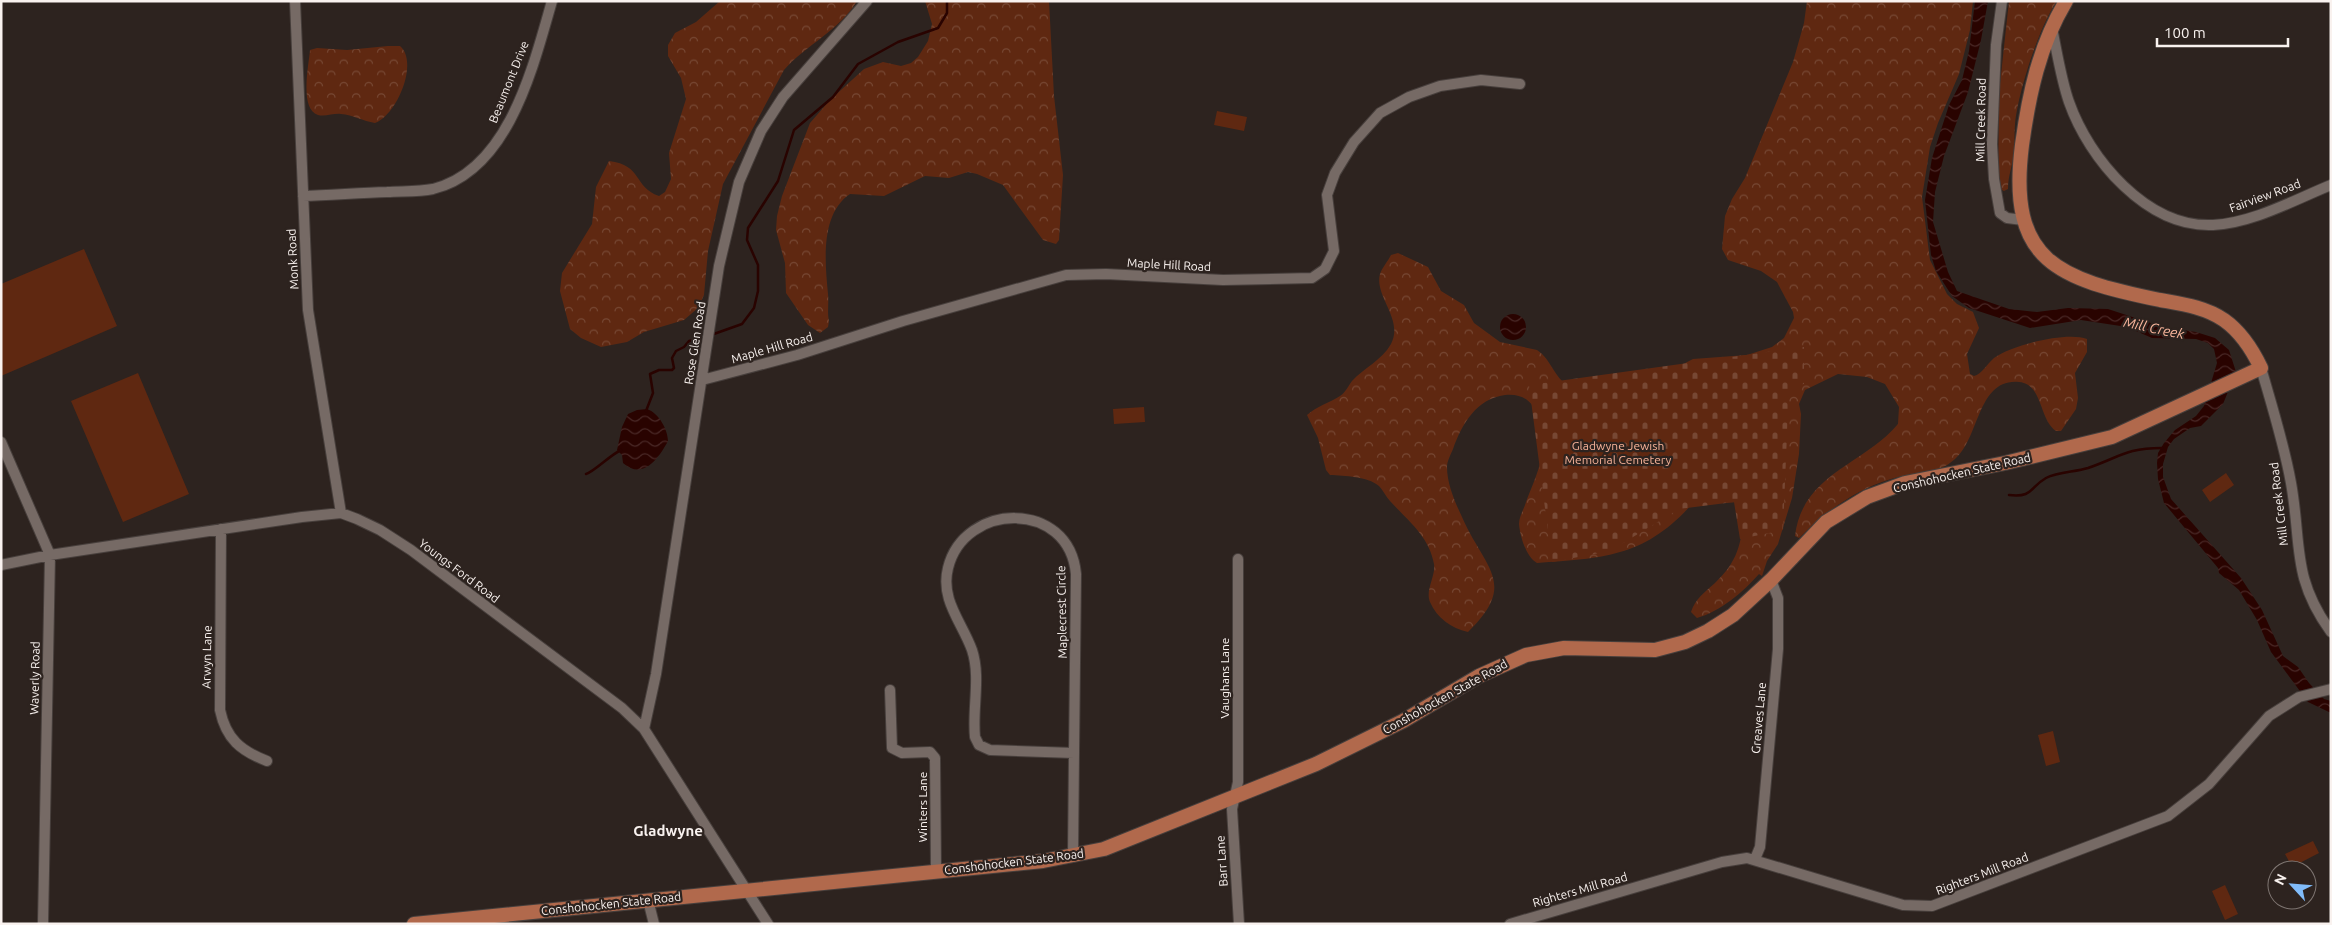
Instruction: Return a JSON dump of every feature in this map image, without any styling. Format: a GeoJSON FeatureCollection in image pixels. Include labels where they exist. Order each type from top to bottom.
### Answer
{"type":"FeatureCollection","features":[{"type":"Feature","properties":{"kind":"main road"},"geometry":{"type":"LineString","coordinates":[[2066,1],[2052,28],[2038,64],[2025,122],[2020,177],[2023,220],[2037,249],[2061,270],[2097,286],[2195,307],[2215,314],[2240,334],[2261,368]]}},
{"type":"Feature","properties":{"kind":"main road","name":"Conshohocken State Road"},"geometry":{"type":"LineString","coordinates":[[414,924],[1073,857],[1120,844],[1330,758],[1403,721],[1479,676],[1526,655],[1564,648],[1655,650],[1685,642],[1708,631],[1733,615],[1771,580],[1826,522],[1867,497],[1905,483],[2097,442],[2128,431],[2261,368]]}},
{"type":"Feature","properties":{"kind":"street","name":"Monk Road"},"geometry":{"type":"LineString","coordinates":[[294,1],[308,310],[341,514]]}},
{"type":"Feature","properties":{"kind":"street","name":"Beaumont Drive"},"geometry":{"type":"LineString","coordinates":[[303,196],[421,191],[443,186],[470,171],[486,157],[509,122],[528,75],[552,1]]}},
{"type":"Feature","properties":{"kind":"street","name":"Rose Glen Road"},"geometry":{"type":"LineString","coordinates":[[644,729],[656,674],[710,320],[728,221],[739,182],[761,131],[792,87],[867,1]]}},
{"type":"Feature","properties":{"kind":"street","name":"Mill Creek Road"},"geometry":{"type":"LineString","coordinates":[[2002,1],[1993,87],[1994,180],[2000,213],[2007,218],[2023,220]]}},
{"type":"Feature","properties":{"kind":"street","name":"Fairview Road"},"geometry":{"type":"LineString","coordinates":[[2052,28],[2068,100],[2080,124],[2112,174],[2136,197],[2150,207],[2180,220],[2213,225],[2254,216],[2331,185]]}},
{"type":"Feature","properties":{"kind":"street","name":"Maple Hill Road"},"geometry":{"type":"LineString","coordinates":[[702,380],[797,355],[903,321],[1066,275],[1096,274],[1223,280],[1312,278],[1325,269],[1334,251],[1327,195],[1335,173],[1354,142],[1380,113],[1409,97],[1440,86],[1481,80],[1520,84]]}},
{"type":"Feature","properties":{"kind":"street","name":"Mill Creek Road"},"geometry":{"type":"LineString","coordinates":[[2261,368],[2286,457],[2292,487],[2298,558],[2303,578],[2309,595],[2331,632]]}},
{"type":"Feature","properties":{"kind":"street","name":"Waverly Road"},"geometry":{"type":"LineString","coordinates":[[1,442],[50,555],[43,924]]}},
{"type":"Feature","properties":{"kind":"street","name":"Youngs Ford Road"},"geometry":{"type":"LineString","coordinates":[[1,565],[50,555],[302,517],[341,514],[369,524],[411,550],[609,698],[644,729],[768,924]]}},
{"type":"Feature","properties":{"kind":"street","name":"Maplecrest Circle"},"geometry":{"type":"LineString","coordinates":[[1073,857],[1076,574],[1074,559],[1064,538],[1046,525],[1018,518],[996,521],[974,531],[962,541],[950,561],[946,578],[949,601],[973,657],[975,737],[982,747],[995,751],[1074,753]]}},
{"type":"Feature","properties":{"kind":"street","name":"Arwyn Lane"},"geometry":{"type":"LineString","coordinates":[[220,529],[220,710],[224,726],[234,743],[250,754],[267,761]]}},
{"type":"Feature","properties":{"kind":"street","name":"Vaughans Lane"},"geometry":{"type":"LineString","coordinates":[[1234,797],[1238,782],[1238,559]]}},
{"type":"Feature","properties":{"kind":"street","name":"Greaves Lane"},"geometry":{"type":"LineString","coordinates":[[1755,859],[1760,846],[1778,649],[1778,598],[1771,580]]}},
{"type":"Feature","properties":{"kind":"street","name":"Righters Mill Road"},"geometry":{"type":"LineString","coordinates":[[1510,924],[1735,859],[1755,859],[1902,905],[1932,906],[2168,816],[2209,784],[2270,716],[2299,698],[2331,689]]}},
{"type":"Feature","properties":{"kind":"street","name":"Winters Lane"},"geometry":{"type":"LineString","coordinates":[[890,690],[892,748],[902,753],[930,752],[935,758],[936,872]]}},
{"type":"Feature","properties":{"kind":"street","name":"Barr Lane"},"geometry":{"type":"LineString","coordinates":[[1234,797],[1232,809],[1239,924]]}},
{"type":"Feature","properties":{"kind":"street"},"geometry":{"type":"LineString","coordinates":[[648,900],[654,924]]}},
{"type":"Feature","properties":{"kind":"green space"},"geometry":{"type":"Polygon","coordinates":[[[720,1],[857,1],[842,20],[784,70],[723,184],[708,251],[704,295],[698,308],[684,320],[644,332],[627,342],[601,347],[581,338],[570,329],[560,291],[562,273],[592,224],[596,187],[609,161],[620,163],[633,171],[651,192],[659,196],[665,192],[671,179],[669,153],[686,99],[681,78],[668,56],[668,45],[675,33],[696,22],[720,1]]]}},
{"type":"Feature","properties":{"kind":"green space"},"geometry":{"type":"Polygon","coordinates":[[[925,1],[1049,1],[1054,96],[1063,175],[1059,240],[1056,244],[1043,240],[1003,185],[968,172],[949,178],[925,176],[884,196],[850,194],[840,203],[833,214],[829,226],[826,268],[829,321],[828,327],[820,333],[808,325],[786,293],[785,263],[776,230],[782,196],[810,123],[830,100],[864,69],[883,62],[901,66],[911,63],[918,57],[928,41],[932,24],[925,1]]]}},
{"type":"Feature","properties":{"kind":"green space"},"geometry":{"type":"Polygon","coordinates":[[[1807,1],[1973,1],[1970,30],[1959,74],[1930,147],[1922,197],[1930,260],[1947,294],[1957,304],[1973,312],[1979,328],[1967,354],[1970,374],[1977,375],[1994,358],[2013,348],[2026,344],[2053,338],[2078,337],[2087,339],[2087,352],[2075,373],[2078,398],[2076,409],[2061,431],[2056,431],[2046,419],[2033,389],[2027,384],[2019,382],[2005,383],[1995,389],[1987,399],[1970,438],[1955,459],[1948,465],[1933,471],[1891,479],[1865,489],[1830,511],[1799,538],[1795,536],[1800,515],[1809,498],[1822,484],[1869,450],[1898,424],[1899,407],[1885,384],[1867,377],[1838,374],[1805,390],[1799,404],[1801,414],[1799,454],[1792,498],[1778,544],[1767,561],[1762,576],[1759,574],[1746,588],[1723,606],[1697,618],[1691,612],[1695,603],[1724,574],[1739,546],[1742,525],[1742,502],[1692,504],[1675,522],[1657,535],[1640,545],[1622,552],[1583,559],[1537,563],[1527,551],[1522,540],[1519,524],[1541,458],[1542,441],[1538,418],[1531,403],[1522,397],[1505,395],[1495,397],[1478,407],[1471,414],[1461,431],[1448,460],[1447,467],[1448,480],[1454,499],[1492,575],[1494,588],[1492,601],[1468,632],[1450,625],[1436,613],[1430,602],[1429,593],[1434,573],[1434,564],[1428,545],[1423,537],[1379,486],[1362,478],[1330,475],[1326,470],[1318,438],[1307,415],[1342,394],[1357,376],[1383,355],[1391,344],[1394,326],[1379,282],[1382,269],[1391,255],[1398,253],[1428,267],[1441,291],[1464,305],[1474,323],[1500,342],[1537,350],[1564,383],[1570,387],[1664,374],[1693,359],[1747,355],[1772,347],[1784,338],[1794,318],[1793,312],[1777,282],[1761,271],[1728,260],[1722,249],[1725,216],[1732,199],[1745,178],[1793,62],[1804,23],[1807,1]]]}},
{"type":"Feature","properties":{"kind":"green space"},"geometry":{"type":"Polygon","coordinates":[[[2009,1],[2057,1],[2043,27],[2030,60],[2020,95],[2015,128],[2014,155],[2008,189],[2004,191],[1998,188],[1999,93],[2009,1]]]}},
{"type":"Feature","properties":{"kind":"green space"},"geometry":{"type":"Polygon","coordinates":[[[400,46],[405,54],[407,64],[403,88],[391,110],[383,118],[375,123],[338,114],[318,115],[312,111],[306,86],[310,50],[317,48],[347,50],[400,46]]]}},
{"type":"Feature","properties":{"kind":"green space"},"geometry":{"type":"Polygon","coordinates":[[[1217,111],[1247,117],[1244,131],[1214,125],[1217,111]]]}},
{"type":"Feature","properties":{"kind":"green space"},"geometry":{"type":"Polygon","coordinates":[[[84,249],[117,326],[1,376],[1,284],[84,249]]]}},
{"type":"Feature","properties":{"kind":"green space","name":"Gladwyne Jewish Memorial Cemetery"},"geometry":{"type":"Polygon","coordinates":[[[1804,347],[1804,384],[1789,386],[1783,530],[1740,539],[1734,502],[1679,509],[1610,551],[1552,562],[1529,385],[1804,347]]]}},
{"type":"Feature","properties":{"kind":"green space"},"geometry":{"type":"Polygon","coordinates":[[[138,373],[189,494],[123,522],[71,401],[138,373]]]}},
{"type":"Feature","properties":{"kind":"green space"},"geometry":{"type":"Polygon","coordinates":[[[1144,407],[1145,422],[1114,424],[1113,409],[1144,407]]]}},
{"type":"Feature","properties":{"kind":"green space"},"geometry":{"type":"Polygon","coordinates":[[[2226,473],[2234,485],[2210,502],[2202,490],[2226,473]]]}},
{"type":"Feature","properties":{"kind":"green space"},"geometry":{"type":"Polygon","coordinates":[[[2053,731],[2060,762],[2046,766],[2038,735],[2053,731]]]}},
{"type":"Feature","properties":{"kind":"green space"},"geometry":{"type":"Polygon","coordinates":[[[2313,841],[2319,853],[2306,860],[2288,860],[2285,854],[2313,841]]]}},
{"type":"Feature","properties":{"kind":"green space"},"geometry":{"type":"Polygon","coordinates":[[[2225,885],[2238,914],[2225,920],[2212,891],[2225,885]]]}},
{"type":"Feature","properties":{"kind":"water","name":"Mill Creek"},"geometry":{"type":"Polygon","coordinates":[[[1975,1],[1988,1],[1981,40],[1968,92],[1944,156],[1935,192],[1933,222],[1948,272],[1957,291],[2009,309],[2037,312],[2068,308],[2108,309],[2163,327],[2196,332],[2215,338],[2229,350],[2236,372],[2223,404],[2201,426],[2190,428],[2174,439],[2168,447],[2163,464],[2163,477],[2171,499],[2241,578],[2262,610],[2283,656],[2298,667],[2309,683],[2324,699],[2331,701],[2331,713],[2308,702],[2271,652],[2257,620],[2239,590],[2219,573],[2218,568],[2164,503],[2158,479],[2158,453],[2175,430],[2196,416],[2204,406],[2217,363],[2214,349],[2208,343],[2196,339],[2152,338],[2127,327],[2081,320],[2030,328],[1969,308],[1952,296],[1936,271],[1931,255],[1925,200],[1932,158],[1949,105],[1962,80],[1969,51],[1975,1]]]}},
{"type":"Feature","properties":{"kind":"water"},"geometry":{"type":"Polygon","coordinates":[[[1513,314],[1522,318],[1526,327],[1522,336],[1513,340],[1504,336],[1500,327],[1504,318],[1513,314]]]}},
{"type":"Feature","properties":{"kind":"water"},"geometry":{"type":"Polygon","coordinates":[[[647,409],[662,422],[668,441],[650,465],[637,470],[623,463],[622,455],[617,450],[622,427],[628,414],[637,410],[647,409]]]}},
{"type":"Feature","properties":{"kind":"waterway"},"geometry":{"type":"LineString","coordinates":[[711,335],[742,324],[754,308],[758,291],[758,265],[747,240],[748,228],[778,181],[794,130],[833,97],[858,64],[898,42],[938,28],[947,13],[947,1]]}},
{"type":"Feature","properties":{"kind":"waterway"},"geometry":{"type":"LineString","coordinates":[[646,411],[653,393],[650,374],[659,370],[672,370],[674,368],[672,358],[676,351],[684,347],[689,341],[706,337]]}},
{"type":"Feature","properties":{"kind":"waterway"},"geometry":{"type":"LineString","coordinates":[[2009,495],[2023,495],[2046,478],[2088,468],[2131,451],[2162,448]]}},
{"type":"Feature","properties":{"kind":"waterway"},"geometry":{"type":"LineString","coordinates":[[586,474],[621,450]]}},
{"type":"Feature","properties":{"kind":"district","name":"Gladwyne"},"geometry":{"type":"Point","coordinates":[668,831]}}]}
